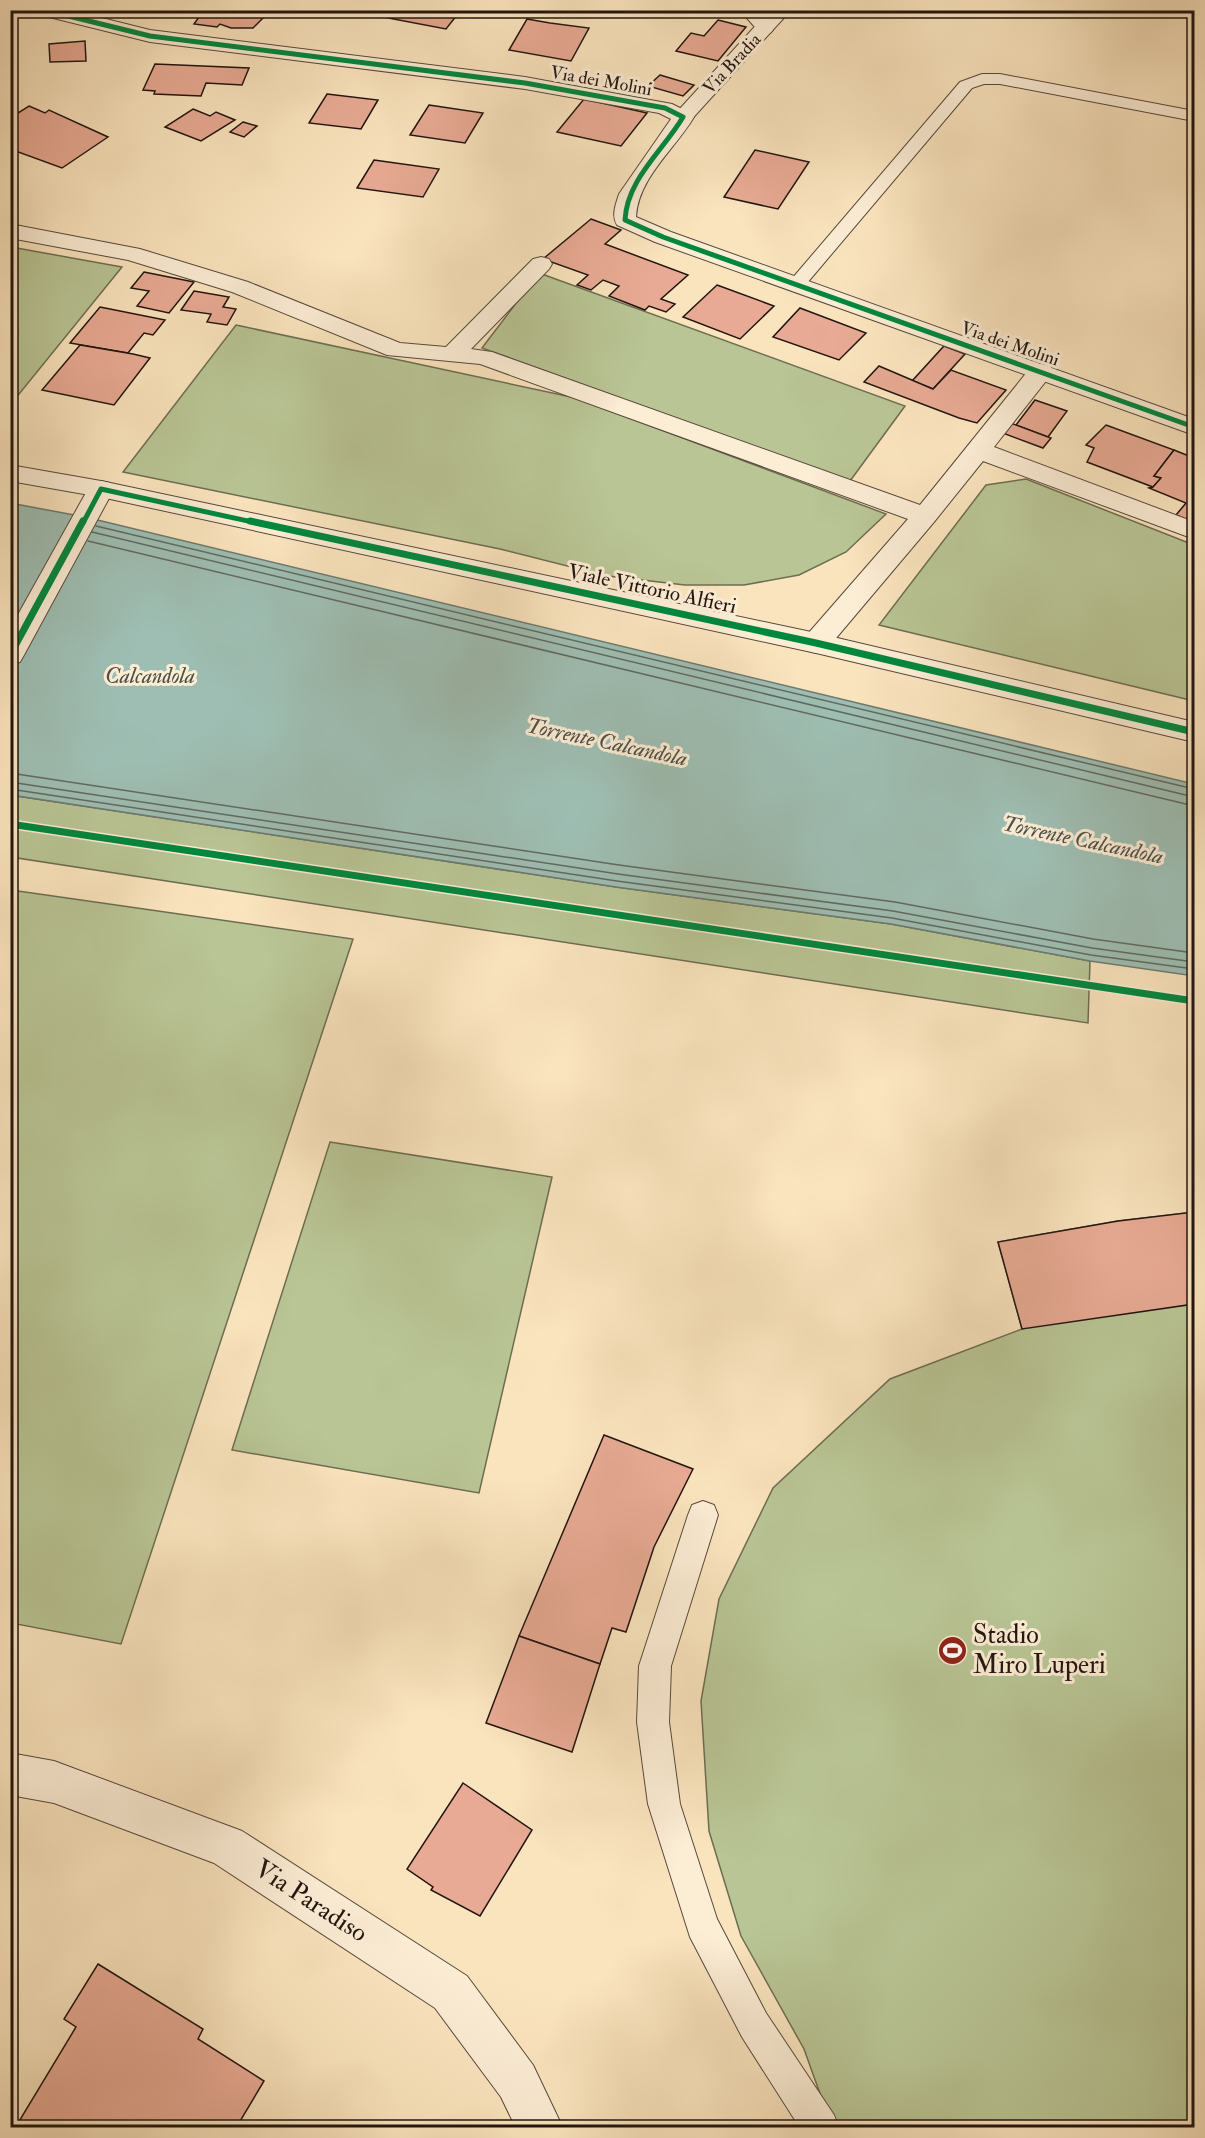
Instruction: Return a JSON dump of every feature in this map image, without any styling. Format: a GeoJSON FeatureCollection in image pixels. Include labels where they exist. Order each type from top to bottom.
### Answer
{"type":"FeatureCollection","features":[{"type":"Feature","properties":{"kind":"street","name":"Via dei Molini"},"geometry":{"type":"LineString","coordinates":[[44,10],[150,36],[525,83],[665,108],[683,117],[636,184],[624,212],[625,220],[663,237],[1194,427]]}},
{"type":"Feature","properties":{"kind":"street","name":"Via Bradia"},"geometry":{"type":"LineString","coordinates":[[683,117],[781,10]]}},
{"type":"Feature","properties":{"kind":"street"},"geometry":{"type":"LineString","coordinates":[[10,231],[132,254],[240,287],[396,350],[483,357],[925,516]]}},
{"type":"Feature","properties":{"kind":"street"},"geometry":{"type":"LineString","coordinates":[[452,354],[541,264]]}},
{"type":"Feature","properties":{"kind":"street"},"geometry":{"type":"LineString","coordinates":[[816,643],[925,516],[1041,371]]}},
{"type":"Feature","properties":{"kind":"street"},"geometry":{"type":"LineString","coordinates":[[978,450],[1194,531]]}},
{"type":"Feature","properties":{"kind":"street","name":"Viale Vittorio Alfieri"},"geometry":{"type":"LineString","coordinates":[[10,473],[101,489],[816,643],[1194,732]]}},
{"type":"Feature","properties":{"kind":"street"},"geometry":{"type":"LineString","coordinates":[[10,655],[101,489]]}},
{"type":"Feature","properties":{"kind":"street","name":"Via Paradiso"},"geometry":{"type":"LineString","coordinates":[[10,1774],[54,1782],[227,1846],[451,1992],[517,2081],[540,2127]]}},
{"type":"Feature","properties":{"kind":"lane"},"geometry":{"type":"LineString","coordinates":[[747,10],[765,30]]}},
{"type":"Feature","properties":{"kind":"lane"},"geometry":{"type":"LineString","coordinates":[[796,285],[966,85],[982,78],[1000,79],[1194,116]]}},
{"type":"Feature","properties":{"kind":"lane"},"geometry":{"type":"LineString","coordinates":[[704,1515],[655,1666],[653,1722],[664,1804],[702,1926],[754,2025],[821,2127]]}},
{"type":"Feature","properties":{"kind":"green space"},"geometry":{"type":"Polygon","coordinates":[[[10,247],[122,267],[11,404],[10,247]]]}},
{"type":"Feature","properties":{"kind":"green space"},"geometry":{"type":"Polygon","coordinates":[[[539,273],[905,406],[850,481],[482,348],[539,273]]]}},
{"type":"Feature","properties":{"kind":"green space"},"geometry":{"type":"Polygon","coordinates":[[[236,325],[576,398],[886,514],[846,552],[799,575],[744,585],[685,585],[607,576],[500,549],[123,472],[236,325]]]}},
{"type":"Feature","properties":{"kind":"green space"},"geometry":{"type":"Polygon","coordinates":[[[1026,479],[1194,545],[1194,701],[879,625],[986,485],[1026,479]]]}},
{"type":"Feature","properties":{"kind":"green space"},"geometry":{"type":"Polygon","coordinates":[[[10,795],[616,887],[891,924],[1090,961],[1088,1023],[11,857],[10,795]]]}},
{"type":"Feature","properties":{"kind":"green space"},"geometry":{"type":"Polygon","coordinates":[[[11,890],[353,939],[121,1644],[11,1623],[11,890]]]}},
{"type":"Feature","properties":{"kind":"green space"},"geometry":{"type":"Polygon","coordinates":[[[330,1142],[552,1177],[479,1493],[232,1450],[330,1142]]]}},
{"type":"Feature","properties":{"kind":"green space","name":"Stadio Miro Luperi"},"geometry":{"type":"Polygon","coordinates":[[[1194,1212],[1194,2127],[832,2127],[804,2049],[741,1936],[709,1831],[701,1701],[719,1599],[773,1488],[890,1379],[1022,1329],[998,1242],[1118,1221],[1194,1212]]]}},
{"type":"Feature","properties":{"kind":"water","name":"Calcandola"},"geometry":{"type":"Polygon","coordinates":[[[10,503],[85,517],[1194,784],[1194,976],[1090,961],[891,924],[616,887],[11,795],[10,503]]]}},
{"type":"Feature","properties":{"kind":"building"},"geometry":{"type":"Polygon","coordinates":[[[204,10],[271,10],[253,28],[231,28],[220,24],[217,27],[194,24],[204,10]]]}},
{"type":"Feature","properties":{"kind":"building"},"geometry":{"type":"Polygon","coordinates":[[[389,10],[461,10],[446,29],[383,17],[389,10]]]}},
{"type":"Feature","properties":{"kind":"building"},"geometry":{"type":"Polygon","coordinates":[[[527,19],[589,28],[571,61],[509,50],[527,19]]]}},
{"type":"Feature","properties":{"kind":"building"},"geometry":{"type":"Polygon","coordinates":[[[718,20],[746,27],[718,61],[676,51],[691,33],[704,36],[718,20]]]}},
{"type":"Feature","properties":{"kind":"building"},"geometry":{"type":"Polygon","coordinates":[[[85,41],[86,61],[50,62],[49,44],[85,41]]]}},
{"type":"Feature","properties":{"kind":"building"},"geometry":{"type":"Polygon","coordinates":[[[155,64],[249,68],[242,85],[206,83],[201,96],[154,94],[155,91],[143,90],[155,64]]]}},
{"type":"Feature","properties":{"kind":"building"},"geometry":{"type":"Polygon","coordinates":[[[660,75],[694,85],[683,96],[648,86],[660,75]]]}},
{"type":"Feature","properties":{"kind":"building"},"geometry":{"type":"Polygon","coordinates":[[[327,94],[378,100],[361,129],[309,123],[327,94]]]}},
{"type":"Feature","properties":{"kind":"building"},"geometry":{"type":"Polygon","coordinates":[[[584,99],[647,113],[621,146],[557,132],[584,99]]]}},
{"type":"Feature","properties":{"kind":"building"},"geometry":{"type":"Polygon","coordinates":[[[429,105],[483,113],[465,143],[410,135],[429,105]]]}},
{"type":"Feature","properties":{"kind":"building"},"geometry":{"type":"Polygon","coordinates":[[[29,106],[45,113],[49,110],[108,137],[62,168],[10,149],[10,118],[29,106]]]}},
{"type":"Feature","properties":{"kind":"building"},"geometry":{"type":"Polygon","coordinates":[[[193,109],[210,116],[216,112],[235,120],[201,141],[165,127],[193,109]]]}},
{"type":"Feature","properties":{"kind":"building"},"geometry":{"type":"Polygon","coordinates":[[[243,122],[257,126],[244,137],[230,132],[243,122]]]}},
{"type":"Feature","properties":{"kind":"building"},"geometry":{"type":"Polygon","coordinates":[[[755,150],[809,162],[778,209],[724,197],[755,150]]]}},
{"type":"Feature","properties":{"kind":"building"},"geometry":{"type":"Polygon","coordinates":[[[374,160],[439,169],[423,197],[357,188],[374,160]]]}},
{"type":"Feature","properties":{"kind":"building"},"geometry":{"type":"Polygon","coordinates":[[[591,219],[621,230],[605,244],[688,275],[661,299],[675,304],[666,312],[649,306],[645,310],[609,296],[619,286],[603,280],[591,290],[577,285],[588,275],[543,259],[591,219]]]}},
{"type":"Feature","properties":{"kind":"building"},"geometry":{"type":"Polygon","coordinates":[[[144,272],[194,282],[169,313],[137,306],[149,291],[131,288],[144,272]]]}},
{"type":"Feature","properties":{"kind":"building"},"geometry":{"type":"Polygon","coordinates":[[[717,285],[774,306],[740,339],[683,317],[717,285]]]}},
{"type":"Feature","properties":{"kind":"building"},"geometry":{"type":"Polygon","coordinates":[[[194,291],[229,297],[223,307],[236,309],[227,325],[207,322],[211,314],[181,310],[194,291]]]}},
{"type":"Feature","properties":{"kind":"building"},"geometry":{"type":"Polygon","coordinates":[[[100,307],[165,320],[153,335],[144,333],[128,353],[70,343],[100,307]]]}},
{"type":"Feature","properties":{"kind":"building"},"geometry":{"type":"Polygon","coordinates":[[[800,308],[866,333],[839,360],[773,337],[800,308]]]}},
{"type":"Feature","properties":{"kind":"building"},"geometry":{"type":"Polygon","coordinates":[[[80,345],[150,358],[114,405],[42,390],[80,345]]]}},
{"type":"Feature","properties":{"kind":"building"},"geometry":{"type":"Polygon","coordinates":[[[944,346],[965,354],[933,389],[912,381],[944,346]]]}},
{"type":"Feature","properties":{"kind":"building"},"geometry":{"type":"Polygon","coordinates":[[[879,366],[933,389],[951,370],[1006,390],[977,423],[864,382],[879,366]]]}},
{"type":"Feature","properties":{"kind":"building"},"geometry":{"type":"Polygon","coordinates":[[[1035,400],[1067,411],[1048,437],[1016,425],[1035,400]]]}},
{"type":"Feature","properties":{"kind":"building"},"geometry":{"type":"Polygon","coordinates":[[[1008,422],[1051,438],[1043,448],[1000,432],[1008,422]]]}},
{"type":"Feature","properties":{"kind":"building"},"geometry":{"type":"Polygon","coordinates":[[[1106,425],[1174,450],[1154,476],[1161,478],[1153,487],[1087,462],[1094,448],[1086,445],[1106,425]]]}},
{"type":"Feature","properties":{"kind":"building"},"geometry":{"type":"Polygon","coordinates":[[[1174,450],[1194,458],[1194,523],[1176,515],[1186,503],[1149,488],[1161,478],[1154,476],[1174,450]]]}},
{"type":"Feature","properties":{"kind":"building"},"geometry":{"type":"Polygon","coordinates":[[[1194,1212],[1194,1304],[1022,1329],[998,1242],[1118,1221],[1194,1212]]]}},
{"type":"Feature","properties":{"kind":"building"},"geometry":{"type":"Polygon","coordinates":[[[604,1435],[693,1469],[654,1547],[626,1632],[612,1628],[600,1664],[519,1636],[604,1435]]]}},
{"type":"Feature","properties":{"kind":"building"},"geometry":{"type":"Polygon","coordinates":[[[519,1636],[600,1664],[572,1752],[486,1723],[519,1636]]]}},
{"type":"Feature","properties":{"kind":"building"},"geometry":{"type":"Polygon","coordinates":[[[463,1783],[532,1830],[480,1916],[431,1890],[433,1887],[407,1869],[463,1783]]]}},
{"type":"Feature","properties":{"kind":"building"},"geometry":{"type":"Polygon","coordinates":[[[98,1964],[203,2029],[198,2039],[264,2081],[236,2128],[15,2128],[76,2027],[64,2019],[98,1964]]]}},
{"type":"Feature","properties":{"kind":"cycle path"},"geometry":{"type":"LineString","coordinates":[[44,10],[150,36],[525,83],[665,108],[683,117],[630,194],[625,220],[663,237],[1194,427]]}},
{"type":"Feature","properties":{"kind":"cycle path"},"geometry":{"type":"LineString","coordinates":[[10,655],[101,489],[816,643],[1194,732]]}},
{"type":"Feature","properties":{"kind":"cycle path"},"geometry":{"type":"LineString","coordinates":[[10,824],[1194,1001]]}},
{"type":"Feature","properties":{"kind":"place","name":"Stadio Miro Luperi"},"geometry":{"type":"Point","coordinates":[952,1650]}},
{"type":"Feature","properties":{"kind":"water label","name":"Torrente Calcandola"},"geometry":{"type":"Point","coordinates":[607,742]}},
{"type":"Feature","properties":{"kind":"water label","name":"Torrente Calcandola"},"geometry":{"type":"Point","coordinates":[1083,840]}}]}
